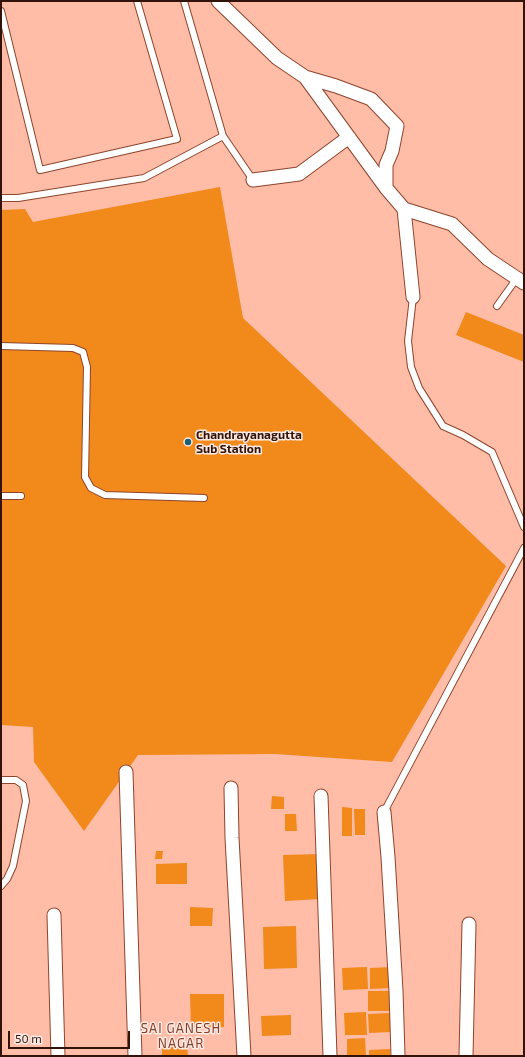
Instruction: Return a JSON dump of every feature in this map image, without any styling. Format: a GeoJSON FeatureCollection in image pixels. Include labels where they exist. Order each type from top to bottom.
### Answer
{"type":"FeatureCollection","features":[{"type":"Feature","properties":{"kind":"street"},"geometry":{"type":"LineString","coordinates":[[218,1],[277,58],[306,77],[371,98],[397,126],[392,151],[386,165],[386,188]]}},
{"type":"Feature","properties":{"kind":"street"},"geometry":{"type":"LineString","coordinates":[[306,77],[386,188],[404,209],[452,224],[488,259],[521,281]]}},
{"type":"Feature","properties":{"kind":"street"},"geometry":{"type":"LineString","coordinates":[[253,180],[299,174],[349,137]]}},
{"type":"Feature","properties":{"kind":"street"},"geometry":{"type":"LineString","coordinates":[[404,209],[413,297]]}},
{"type":"Feature","properties":{"kind":"street"},"geometry":{"type":"LineString","coordinates":[[126,772],[135,1056]]}},
{"type":"Feature","properties":{"kind":"street"},"geometry":{"type":"LineString","coordinates":[[231,788],[232,838],[244,1056]]}},
{"type":"Feature","properties":{"kind":"street"},"geometry":{"type":"LineString","coordinates":[[321,796],[330,1056]]}},
{"type":"Feature","properties":{"kind":"street"},"geometry":{"type":"LineString","coordinates":[[384,812],[396,991],[398,1056]]}},
{"type":"Feature","properties":{"kind":"street"},"geometry":{"type":"LineString","coordinates":[[54,915],[58,1056]]}},
{"type":"Feature","properties":{"kind":"street"},"geometry":{"type":"LineString","coordinates":[[466,1056],[469,924]]}},
{"type":"Feature","properties":{"kind":"lane"},"geometry":{"type":"LineString","coordinates":[[1,11],[40,170],[177,139],[137,1]]}},
{"type":"Feature","properties":{"kind":"lane"},"geometry":{"type":"LineString","coordinates":[[184,1],[223,136],[253,180]]}},
{"type":"Feature","properties":{"kind":"lane"},"geometry":{"type":"LineString","coordinates":[[1,198],[18,198],[144,178],[223,136]]}},
{"type":"Feature","properties":{"kind":"lane"},"geometry":{"type":"LineString","coordinates":[[497,306],[521,281]]}},
{"type":"Feature","properties":{"kind":"lane"},"geometry":{"type":"LineString","coordinates":[[413,297],[408,341],[411,367],[419,388],[443,426],[463,435],[492,452],[524,527]]}},
{"type":"Feature","properties":{"kind":"lane"},"geometry":{"type":"LineString","coordinates":[[1,346],[73,348],[83,352],[87,367],[85,477],[91,488],[105,495],[204,498]]}},
{"type":"Feature","properties":{"kind":"lane"},"geometry":{"type":"LineString","coordinates":[[1,496],[21,496]]}},
{"type":"Feature","properties":{"kind":"lane"},"geometry":{"type":"LineString","coordinates":[[384,812],[524,548]]}},
{"type":"Feature","properties":{"kind":"lane"},"geometry":{"type":"LineString","coordinates":[[1,780],[16,780],[23,785],[26,801],[13,866],[7,879],[1,886]]}},
{"type":"Feature","properties":{"kind":"building","name":"Chandrayanagutta Sub Station"},"geometry":{"type":"Polygon","coordinates":[[[220,187],[243,318],[506,566],[392,762],[275,754],[138,755],[84,831],[34,762],[33,727],[1,725],[1,210],[25,209],[33,222],[220,187]]]}},
{"type":"Feature","properties":{"kind":"building"},"geometry":{"type":"Polygon","coordinates":[[[466,312],[524,335],[524,362],[456,335],[466,312]]]}},
{"type":"Feature","properties":{"kind":"building"},"geometry":{"type":"Polygon","coordinates":[[[272,796],[284,797],[284,809],[271,809],[272,796]]]}},
{"type":"Feature","properties":{"kind":"building"},"geometry":{"type":"Polygon","coordinates":[[[342,807],[352,808],[352,836],[342,836],[342,807]]]}},
{"type":"Feature","properties":{"kind":"building"},"geometry":{"type":"Polygon","coordinates":[[[354,809],[365,809],[365,835],[355,835],[354,809]]]}},
{"type":"Feature","properties":{"kind":"building"},"geometry":{"type":"Polygon","coordinates":[[[285,814],[296,814],[297,831],[285,831],[285,814]]]}},
{"type":"Feature","properties":{"kind":"building"},"geometry":{"type":"Polygon","coordinates":[[[156,851],[163,851],[162,859],[155,859],[156,851]]]}},
{"type":"Feature","properties":{"kind":"building"},"geometry":{"type":"Polygon","coordinates":[[[320,854],[321,899],[285,901],[283,855],[320,854]]]}},
{"type":"Feature","properties":{"kind":"building"},"geometry":{"type":"Polygon","coordinates":[[[187,863],[187,884],[156,884],[156,864],[187,863]]]}},
{"type":"Feature","properties":{"kind":"building"},"geometry":{"type":"Polygon","coordinates":[[[190,907],[213,908],[212,926],[190,926],[190,907]]]}},
{"type":"Feature","properties":{"kind":"building"},"geometry":{"type":"Polygon","coordinates":[[[296,926],[297,968],[264,969],[263,927],[296,926]]]}},
{"type":"Feature","properties":{"kind":"building"},"geometry":{"type":"Polygon","coordinates":[[[367,967],[368,989],[343,990],[342,968],[367,967]]]}},
{"type":"Feature","properties":{"kind":"building"},"geometry":{"type":"Polygon","coordinates":[[[392,967],[393,988],[370,989],[370,968],[392,967]]]}},
{"type":"Feature","properties":{"kind":"building"},"geometry":{"type":"Polygon","coordinates":[[[368,991],[395,991],[395,1011],[368,1011],[368,991]]]}},
{"type":"Feature","properties":{"kind":"building"},"geometry":{"type":"Polygon","coordinates":[[[190,994],[224,994],[224,1027],[191,1027],[190,994]]]}},
{"type":"Feature","properties":{"kind":"building"},"geometry":{"type":"Polygon","coordinates":[[[366,1012],[367,1035],[345,1035],[344,1013],[366,1012]]]}},
{"type":"Feature","properties":{"kind":"building"},"geometry":{"type":"Polygon","coordinates":[[[390,1013],[391,1032],[369,1033],[368,1014],[390,1013]]]}},
{"type":"Feature","properties":{"kind":"building"},"geometry":{"type":"Polygon","coordinates":[[[291,1015],[291,1035],[262,1036],[261,1016],[291,1015]]]}},
{"type":"Feature","properties":{"kind":"building"},"geometry":{"type":"Polygon","coordinates":[[[365,1038],[366,1056],[347,1056],[347,1039],[365,1038]]]}},
{"type":"Feature","properties":{"kind":"building"},"geometry":{"type":"Polygon","coordinates":[[[187,1045],[188,1056],[162,1056],[162,1046],[187,1045]]]}},
{"type":"Feature","properties":{"kind":"building"},"geometry":{"type":"Polygon","coordinates":[[[390,1049],[390,1056],[369,1056],[369,1050],[390,1049]]]}},
{"type":"Feature","properties":{"kind":"place","name":"Chandrayanagutta Sub Station"},"geometry":{"type":"Point","coordinates":[188,442]}},
{"type":"Feature","properties":{"kind":"district","name":"SAI GANESH NAGAR"},"geometry":{"type":"Point","coordinates":[181,1036]}}]}
